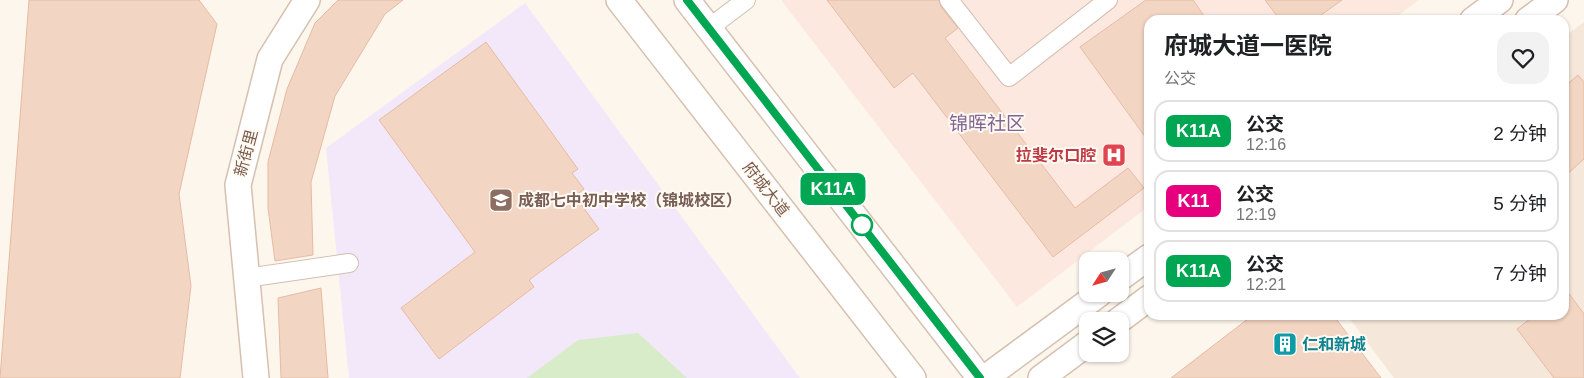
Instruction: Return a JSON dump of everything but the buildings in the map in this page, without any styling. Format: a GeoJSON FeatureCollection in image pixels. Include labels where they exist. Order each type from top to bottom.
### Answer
{"type":"FeatureCollection","features":[{"type":"Feature","properties":{"kind":"main road","name":"新街里"},"geometry":{"type":"LineString","coordinates":[[256,378],[238,185],[270,59],[307,0]]}},
{"type":"Feature","properties":{"kind":"main road","name":"府城大道"},"geometry":{"type":"LineString","coordinates":[[619,0],[913,378]]}},
{"type":"Feature","properties":{"kind":"main road"},"geometry":{"type":"LineString","coordinates":[[686,0],[980,378]]}},
{"type":"Feature","properties":{"kind":"main road"},"geometry":{"type":"LineString","coordinates":[[1480,15],[1500,0]]}},
{"type":"Feature","properties":{"kind":"main road"},"geometry":{"type":"LineString","coordinates":[[1535,15],[1555,0]]}},
{"type":"Feature","properties":{"kind":"main road"},"geometry":{"type":"LineString","coordinates":[[1129,271],[1144,261]]}},
{"type":"Feature","properties":{"kind":"main road"},"geometry":{"type":"LineString","coordinates":[[985,378],[1088,302]]}},
{"type":"Feature","properties":{"kind":"main road"},"geometry":{"type":"LineString","coordinates":[[1129,313],[1144,302]]}},
{"type":"Feature","properties":{"kind":"main road"},"geometry":{"type":"LineString","coordinates":[[1041,378],[1079,350]]}},
{"type":"Feature","properties":{"kind":"street"},"geometry":{"type":"LineString","coordinates":[[709,28],[746,0]]}},
{"type":"Feature","properties":{"kind":"street"},"geometry":{"type":"LineString","coordinates":[[949,0],[1009,77],[1108,0]]}},
{"type":"Feature","properties":{"kind":"street"},"geometry":{"type":"LineString","coordinates":[[246,278],[350,263]]}},
{"type":"Feature","properties":{"kind":"shaded area"},"geometry":{"type":"Polygon","coordinates":[[[781,0],[1419,0],[1399,15],[1144,15],[1144,210],[1089,252],[1079,252],[1079,260],[1017,307],[781,0]]]}},
{"type":"Feature","properties":{"kind":"shaded area","name":"成都七中初中学校（锦城校区）"},"geometry":{"type":"Polygon","coordinates":[[[525,3],[800,378],[349,378],[326,148],[525,3]]]}},
{"type":"Feature","properties":{"kind":"shaded area"},"geometry":{"type":"Polygon","coordinates":[[[1584,22],[1584,378],[1394,378],[1351,320],[1569,320],[1569,33],[1584,22]]]}},
{"type":"Feature","properties":{"kind":"green space"},"geometry":{"type":"Polygon","coordinates":[[[638,333],[687,378],[527,378],[578,340],[638,333]]]}},
{"type":"Feature","properties":{"kind":"bus line","name":"K11A"},"geometry":{"type":"LineString","coordinates":[[687,0],[980,378]]}},
{"type":"Feature","properties":{"kind":"place","name":"拉斐尔口腔"},"geometry":{"type":"Point","coordinates":[1114,155]}},
{"type":"Feature","properties":{"kind":"place","name":"成都七中初中学校（锦城校区）"},"geometry":{"type":"Point","coordinates":[501,200]}},
{"type":"Feature","properties":{"kind":"place","name":"仁和新城"},"geometry":{"type":"Point","coordinates":[1285,344]}},
{"type":"Feature","properties":{"kind":"district","name":"锦晖社区"},"geometry":{"type":"Point","coordinates":[987,123]}}]}
